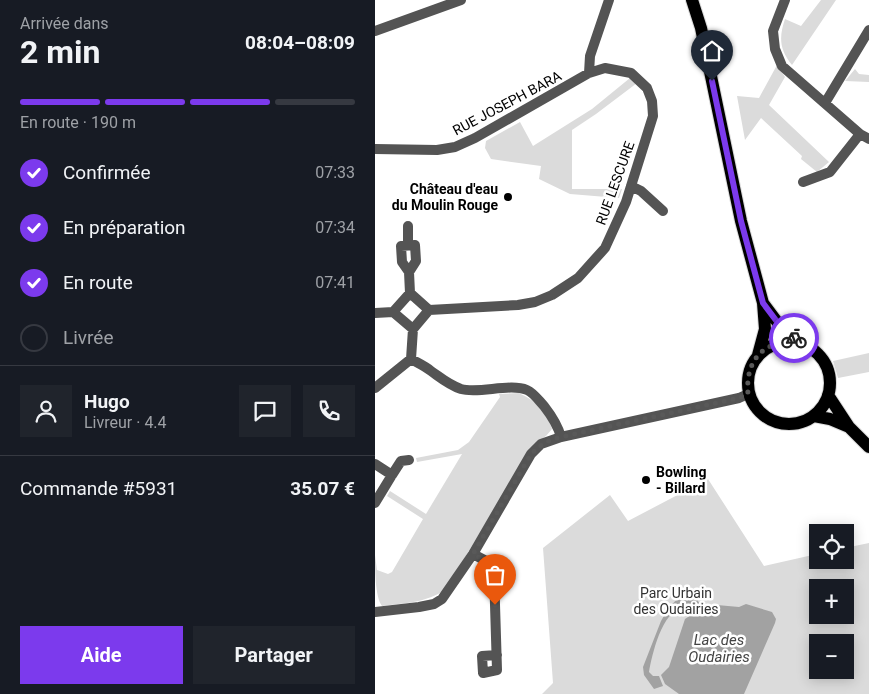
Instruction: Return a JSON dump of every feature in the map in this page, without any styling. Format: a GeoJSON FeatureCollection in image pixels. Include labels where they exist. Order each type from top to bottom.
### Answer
{"type":"FeatureCollection","features":[{"type":"Feature","properties":{"kind":"main road"},"geometry":{"type":"LineString","coordinates":[[692,0],[701,28],[741,221],[763,303],[765,329],[758,355],[751,366],[747,380],[748,394],[754,406],[763,416],[775,423],[789,425],[803,422],[814,416],[831,399]]}},
{"type":"Feature","properties":{"kind":"main road"},"geometry":{"type":"LineString","coordinates":[[763,303],[778,323],[800,343],[815,351],[826,366],[831,399],[849,427],[869,447]]}},
{"type":"Feature","properties":{"kind":"main road"},"geometry":{"type":"LineString","coordinates":[[758,355],[777,343],[800,343]]}},
{"type":"Feature","properties":{"kind":"main road"},"geometry":{"type":"LineString","coordinates":[[814,416],[830,419],[849,427]]}},
{"type":"Feature","properties":{"kind":"street"},"geometry":{"type":"LineString","coordinates":[[375,31],[461,0]]}},
{"type":"Feature","properties":{"kind":"street"},"geometry":{"type":"LineString","coordinates":[[589,74],[589,56],[609,0]]}},
{"type":"Feature","properties":{"kind":"street"},"geometry":{"type":"LineString","coordinates":[[785,0],[773,31],[773,40],[782,66],[865,137],[830,172],[803,182]]}},
{"type":"Feature","properties":{"kind":"street"},"geometry":{"type":"LineString","coordinates":[[825,103],[869,30]]}},
{"type":"Feature","properties":{"kind":"street","name":"RUE LESCURE"},"geometry":{"type":"LineString","coordinates":[[429,310],[518,306],[535,302],[565,288],[578,278],[605,248],[626,202],[653,116],[652,101],[647,88],[640,79],[631,73],[605,68],[589,74]]}},
{"type":"Feature","properties":{"kind":"street","name":"RUE JOSEPH BARA"},"geometry":{"type":"LineString","coordinates":[[375,149],[437,150],[455,147],[475,138],[589,74]]}},
{"type":"Feature","properties":{"kind":"street"},"geometry":{"type":"LineString","coordinates":[[631,186],[663,211]]}},
{"type":"Feature","properties":{"kind":"street"},"geometry":{"type":"LineString","coordinates":[[393,312],[410,293],[409,272],[416,261],[415,245],[408,245],[408,226]]}},
{"type":"Feature","properties":{"kind":"street"},"geometry":{"type":"LineString","coordinates":[[375,388],[411,359],[413,329],[429,310],[410,293]]}},
{"type":"Feature","properties":{"kind":"street"},"geometry":{"type":"LineString","coordinates":[[375,313],[393,312],[413,329]]}},
{"type":"Feature","properties":{"kind":"street"},"geometry":{"type":"LineString","coordinates":[[411,359],[446,382],[463,389],[505,388],[527,390],[538,399],[547,411],[559,430],[561,437]]}},
{"type":"Feature","properties":{"kind":"street"},"geometry":{"type":"LineString","coordinates":[[375,612],[419,607],[434,604],[442,599],[473,554],[531,454],[541,444],[550,439],[739,398],[748,394]]}},
{"type":"Feature","properties":{"kind":"street"},"geometry":{"type":"LineString","coordinates":[[375,502],[401,461],[409,460]]}},
{"type":"Feature","properties":{"kind":"street"},"geometry":{"type":"LineString","coordinates":[[375,464],[392,475]]}},
{"type":"Feature","properties":{"kind":"street"},"geometry":{"type":"LineString","coordinates":[[473,554],[488,562],[494,572],[497,655]]}},
{"type":"Feature","properties":{"kind":"green space"},"geometry":{"type":"Polygon","coordinates":[[[821,0],[836,0],[792,65],[781,43],[785,19],[801,26],[821,0]]]}},
{"type":"Feature","properties":{"kind":"green space"},"geometry":{"type":"Polygon","coordinates":[[[777,65],[785,77],[769,105],[829,162],[817,172],[801,159],[802,156],[761,118],[745,140],[737,96],[759,98],[777,65]]]}},
{"type":"Feature","properties":{"kind":"green space"},"geometry":{"type":"Polygon","coordinates":[[[855,69],[859,74],[869,75],[869,82],[845,81],[855,69]]]}},
{"type":"Feature","properties":{"kind":"green space"},"geometry":{"type":"Polygon","coordinates":[[[630,78],[637,83],[572,130],[572,189],[622,189],[619,198],[570,194],[539,179],[541,166],[491,159],[485,148],[486,141],[520,122],[533,146],[592,109],[630,78]]]}},
{"type":"Feature","properties":{"kind":"green space"},"geometry":{"type":"Polygon","coordinates":[[[869,353],[869,372],[838,378],[833,361],[869,353]]]}},
{"type":"Feature","properties":{"kind":"green space"},"geometry":{"type":"Polygon","coordinates":[[[519,393],[544,411],[552,429],[546,436],[534,444],[445,590],[430,598],[382,606],[377,589],[375,555],[377,570],[388,574],[392,572],[423,519],[387,496],[390,491],[426,514],[462,454],[417,462],[416,458],[458,450],[469,442],[500,397],[499,394],[519,393]]]}},
{"type":"Feature","properties":{"kind":"green space","name":"Parc Urbain des Oudairies"},"geometry":{"type":"Polygon","coordinates":[[[708,479],[764,566],[809,556],[809,569],[854,569],[854,546],[869,543],[869,694],[542,694],[553,683],[543,548],[610,495],[628,521],[708,479]]]}},
{"type":"Feature","properties":{"kind":"water","name":"Lac des Oudairies"},"geometry":{"type":"Polygon","coordinates":[[[696,598],[701,606],[739,607],[746,604],[772,612],[776,619],[744,694],[679,694],[665,684],[661,675],[669,667],[685,619],[691,615],[689,610],[680,609],[673,613],[666,621],[656,642],[649,672],[653,676],[659,676],[663,686],[654,689],[644,675],[643,667],[661,621],[668,609],[677,599],[696,598]]]}},
{"type":"Feature","properties":{"kind":"way so far"},"geometry":{"type":"LineString","coordinates":[[495,605],[494,572],[488,562],[473,554],[531,454],[541,444],[550,439],[739,398],[748,394],[747,380],[751,366],[758,355],[777,343],[800,343],[794,338]]}},
{"type":"Feature","properties":{"kind":"place","name":"Château d'eau du Moulin Rouge"},"geometry":{"type":"Point","coordinates":[508,197]}},
{"type":"Feature","properties":{"kind":"place","name":"Bowling - Billard"},"geometry":{"type":"Point","coordinates":[646,480]}},
{"type":"Feature","properties":{"kind":"route"},"geometry":{"type":"LineString","coordinates":[[712,81],[741,221],[763,303],[778,323],[794,338]]}}]}
